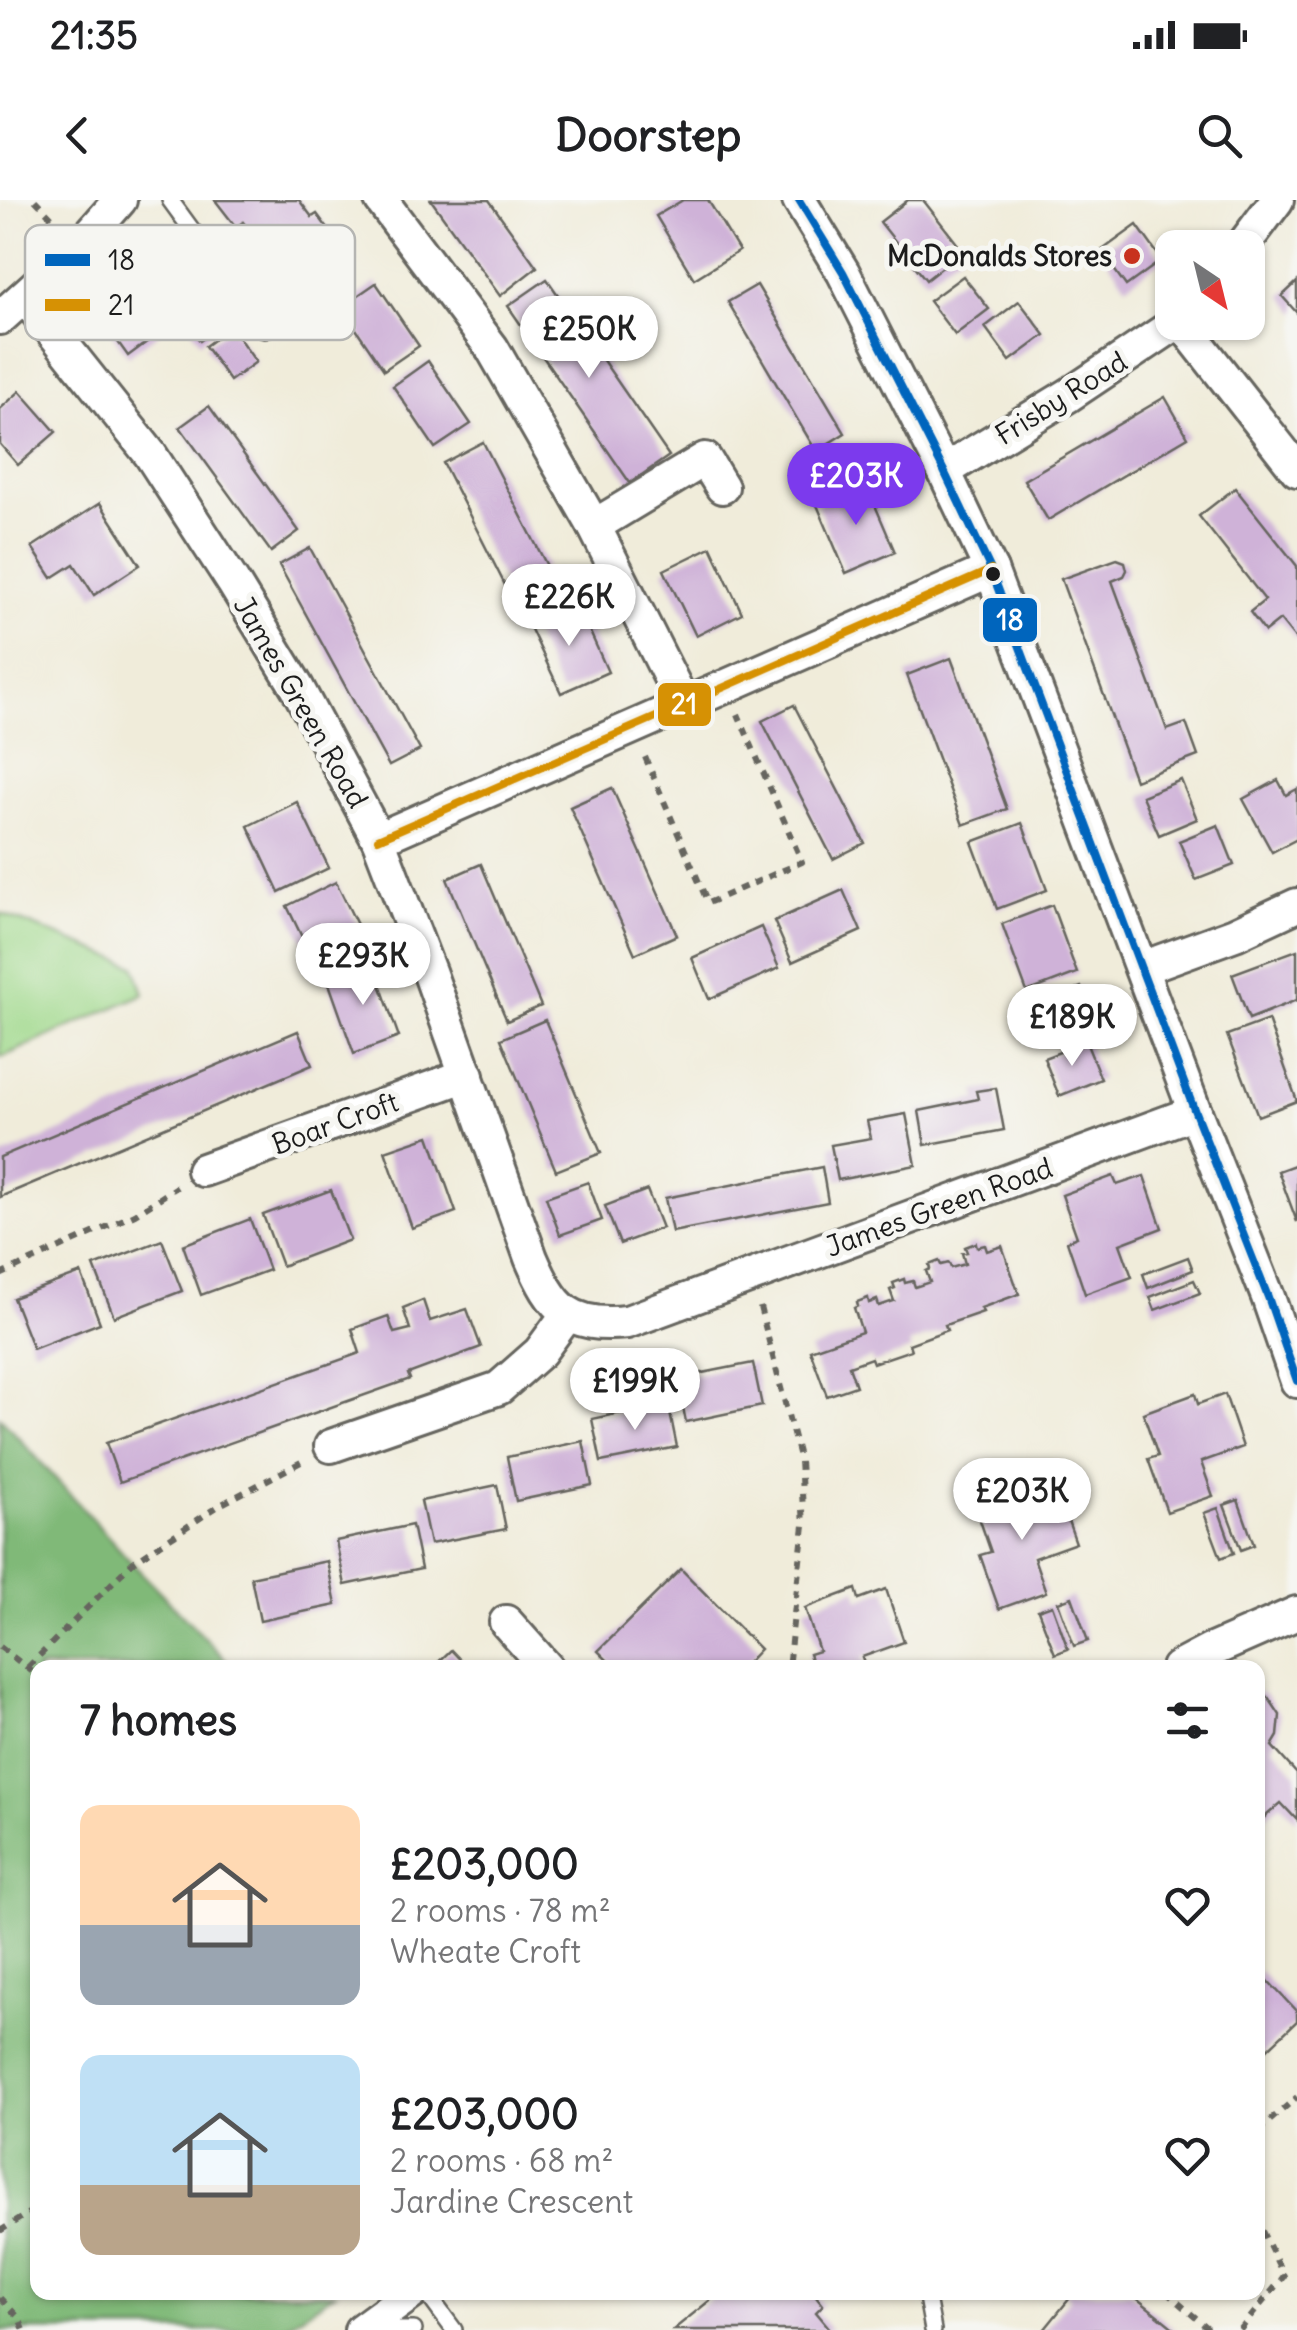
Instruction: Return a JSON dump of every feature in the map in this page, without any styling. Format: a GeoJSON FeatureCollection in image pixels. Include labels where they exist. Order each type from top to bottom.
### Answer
{"type":"FeatureCollection","features":[{"type":"Feature","properties":{"kind":"street"},"geometry":{"type":"LineString","coordinates":[[98,225],[120,200]]}},
{"type":"Feature","properties":{"kind":"street"},"geometry":{"type":"LineString","coordinates":[[381,200],[492,348],[594,526],[684,705]]}},
{"type":"Feature","properties":{"kind":"street"},"geometry":{"type":"LineString","coordinates":[[800,200],[843,272],[991,570],[1297,1381]]}},
{"type":"Feature","properties":{"kind":"street"},"geometry":{"type":"LineString","coordinates":[[1254,230],[1277,200]]}},
{"type":"Feature","properties":{"kind":"street"},"geometry":{"type":"LineString","coordinates":[[0,318],[25,297]]}},
{"type":"Feature","properties":{"kind":"street","name":"Frisby Road"},"geometry":{"type":"LineString","coordinates":[[944,471],[1155,338]]}},
{"type":"Feature","properties":{"kind":"street","name":"James Green Road"},"geometry":{"type":"LineString","coordinates":[[59,340],[150,454],[192,518],[297,687],[378,838],[532,1258],[543,1285],[567,1315],[599,1324],[627,1322],[1195,1112]]}},
{"type":"Feature","properties":{"kind":"street"},"geometry":{"type":"LineString","coordinates":[[1193,340],[1297,470]]}},
{"type":"Feature","properties":{"kind":"street"},"geometry":{"type":"LineString","coordinates":[[594,526],[704,460],[722,487]]}},
{"type":"Feature","properties":{"kind":"street"},"geometry":{"type":"LineString","coordinates":[[378,838],[991,570]]}},
{"type":"Feature","properties":{"kind":"street"},"geometry":{"type":"LineString","coordinates":[[1142,968],[1297,906]]}},
{"type":"Feature","properties":{"kind":"street","name":"Boar Croft"},"geometry":{"type":"LineString","coordinates":[[204,1170],[466,1075]]}},
{"type":"Feature","properties":{"kind":"street"},"geometry":{"type":"LineString","coordinates":[[331,1446],[499,1388],[540,1352],[567,1315]]}},
{"type":"Feature","properties":{"kind":"street"},"geometry":{"type":"LineString","coordinates":[[1193,1660],[1297,1613]]}},
{"type":"Feature","properties":{"kind":"street"},"geometry":{"type":"LineString","coordinates":[[506,1622],[540,1660]]}},
{"type":"Feature","properties":{"kind":"street"},"geometry":{"type":"LineString","coordinates":[[361,2330],[402,2300]]}},
{"type":"Feature","properties":{"kind":"lane"},"geometry":{"type":"LineString","coordinates":[[170,200],[188,225]]}},
{"type":"Feature","properties":{"kind":"lane"},"geometry":{"type":"LineString","coordinates":[[432,2300],[454,2330]]}},
{"type":"Feature","properties":{"kind":"lane"},"geometry":{"type":"LineString","coordinates":[[927,2300],[933,2330]]}},
{"type":"Feature","properties":{"kind":"lane"},"geometry":{"type":"LineString","coordinates":[[389,2330],[414,2330]]}},
{"type":"Feature","properties":{"kind":"path"},"geometry":{"type":"LineString","coordinates":[[632,727],[708,903],[802,862],[726,686]]}},
{"type":"Feature","properties":{"kind":"path"},"geometry":{"type":"LineString","coordinates":[[0,1275],[136,1214],[204,1170]]}},
{"type":"Feature","properties":{"kind":"path"},"geometry":{"type":"LineString","coordinates":[[752,1276],[800,1461],[804,1525],[789,1660]]}},
{"type":"Feature","properties":{"kind":"path"},"geometry":{"type":"LineString","coordinates":[[34,1660],[132,1563],[220,1506],[331,1446]]}},
{"type":"Feature","properties":{"kind":"path"},"geometry":{"type":"LineString","coordinates":[[0,1647],[28,1666]]}},
{"type":"Feature","properties":{"kind":"path"},"geometry":{"type":"LineString","coordinates":[[1265,2125],[1297,2097]]}},
{"type":"Feature","properties":{"kind":"path"},"geometry":{"type":"LineString","coordinates":[[0,2231],[30,2211]]}},
{"type":"Feature","properties":{"kind":"path"},"geometry":{"type":"LineString","coordinates":[[1265,2238],[1284,2276],[1265,2299]]}},
{"type":"Feature","properties":{"kind":"path"},"geometry":{"type":"LineString","coordinates":[[0,2298],[19,2318],[24,2330]]}},
{"type":"Feature","properties":{"kind":"path"},"geometry":{"type":"LineString","coordinates":[[1175,2300],[1210,2330]]}},
{"type":"Feature","properties":{"kind":"path"},"geometry":{"type":"LineString","coordinates":[[1240,2330],[1264,2300]]}},
{"type":"Feature","properties":{"kind":"green space"},"geometry":{"type":"Polygon","coordinates":[[[0,913],[135,966],[144,994],[0,1058],[0,913]]]}},
{"type":"Feature","properties":{"kind":"green space"},"geometry":{"type":"Polygon","coordinates":[[[0,1417],[226,1660],[30,1660],[30,2300],[325,2300],[280,2330],[0,2330],[0,1417]]]}},
{"type":"Feature","properties":{"kind":"building"},"geometry":{"type":"Polygon","coordinates":[[[215,200],[299,200],[312,217],[317,214],[325,225],[243,222],[234,225],[215,200]]]}},
{"type":"Feature","properties":{"kind":"building"},"geometry":{"type":"Polygon","coordinates":[[[431,200],[489,200],[537,267],[500,296],[431,200]]]}},
{"type":"Feature","properties":{"kind":"building"},"geometry":{"type":"Polygon","coordinates":[[[683,200],[708,200],[739,251],[694,279],[656,216],[683,200]]]}},
{"type":"Feature","properties":{"kind":"building"},"geometry":{"type":"Polygon","coordinates":[[[908,200],[923,200],[963,251],[926,280],[880,222],[908,200]]]}},
{"type":"Feature","properties":{"kind":"building","name":"McDonalds Stores"},"geometry":{"type":"Polygon","coordinates":[[[1137,225],[1155,250],[1155,265],[1126,286],[1101,251],[1137,225]]]}},
{"type":"Feature","properties":{"kind":"building"},"geometry":{"type":"Polygon","coordinates":[[[963,276],[989,309],[955,335],[929,301],[963,276]]]}},
{"type":"Feature","properties":{"kind":"building"},"geometry":{"type":"Polygon","coordinates":[[[547,279],[669,456],[630,483],[508,306],[547,279]]]}},
{"type":"Feature","properties":{"kind":"building"},"geometry":{"type":"Polygon","coordinates":[[[1297,282],[1297,313],[1282,296],[1297,282]]]}},
{"type":"Feature","properties":{"kind":"building"},"geometry":{"type":"Polygon","coordinates":[[[376,283],[419,346],[384,370],[355,328],[355,297],[376,283]]]}},
{"type":"Feature","properties":{"kind":"building"},"geometry":{"type":"Polygon","coordinates":[[[757,285],[845,433],[816,451],[728,302],[757,285]]]}},
{"type":"Feature","properties":{"kind":"building"},"geometry":{"type":"Polygon","coordinates":[[[1019,301],[1045,335],[1010,361],[985,327],[1019,301]]]}},
{"type":"Feature","properties":{"kind":"building"},"geometry":{"type":"Polygon","coordinates":[[[117,340],[150,340],[128,356],[117,340]]]}},
{"type":"Feature","properties":{"kind":"building"},"geometry":{"type":"Polygon","coordinates":[[[213,340],[240,340],[256,362],[230,381],[205,346],[213,340]]]}},
{"type":"Feature","properties":{"kind":"building"},"geometry":{"type":"Polygon","coordinates":[[[428,361],[471,424],[435,448],[393,386],[428,361]]]}},
{"type":"Feature","properties":{"kind":"building"},"geometry":{"type":"Polygon","coordinates":[[[20,391],[56,432],[18,465],[0,444],[0,409],[20,391]]]}},
{"type":"Feature","properties":{"kind":"building"},"geometry":{"type":"Polygon","coordinates":[[[1165,397],[1188,437],[1048,520],[1024,480],[1165,397]]]}},
{"type":"Feature","properties":{"kind":"building"},"geometry":{"type":"Polygon","coordinates":[[[209,406],[299,531],[271,552],[180,427],[209,406]]]}},
{"type":"Feature","properties":{"kind":"building"},"geometry":{"type":"Polygon","coordinates":[[[483,442],[547,566],[506,587],[443,463],[483,442]]]}},
{"type":"Feature","properties":{"kind":"building"},"geometry":{"type":"Polygon","coordinates":[[[866,484],[895,552],[846,573],[817,505],[866,484]]]}},
{"type":"Feature","properties":{"kind":"building"},"geometry":{"type":"Polygon","coordinates":[[[1235,488],[1297,566],[1297,641],[1280,620],[1265,632],[1250,612],[1265,600],[1199,516],[1235,488]]]}},
{"type":"Feature","properties":{"kind":"building"},"geometry":{"type":"Polygon","coordinates":[[[100,503],[140,565],[94,595],[74,564],[52,578],[32,547],[100,503]]]}},
{"type":"Feature","properties":{"kind":"building"},"geometry":{"type":"Polygon","coordinates":[[[711,547],[742,613],[696,636],[664,570],[711,547]]]}},
{"type":"Feature","properties":{"kind":"building"},"geometry":{"type":"Polygon","coordinates":[[[310,548],[420,750],[389,766],[279,565],[310,548]]]}},
{"type":"Feature","properties":{"kind":"building"},"geometry":{"type":"Polygon","coordinates":[[[1117,559],[1125,562],[1127,570],[1124,576],[1112,581],[1167,730],[1186,723],[1198,756],[1135,780],[1061,579],[1117,559]]]}},
{"type":"Feature","properties":{"kind":"building"},"geometry":{"type":"Polygon","coordinates":[[[578,605],[608,672],[561,693],[530,627],[578,605]]]}},
{"type":"Feature","properties":{"kind":"building"},"geometry":{"type":"Polygon","coordinates":[[[951,658],[1007,809],[963,825],[907,675],[951,658]]]}},
{"type":"Feature","properties":{"kind":"building"},"geometry":{"type":"Polygon","coordinates":[[[794,705],[865,843],[833,859],[762,721],[794,705]]]}},
{"type":"Feature","properties":{"kind":"building"},"geometry":{"type":"Polygon","coordinates":[[[1181,780],[1197,819],[1159,835],[1142,796],[1181,780]]]}},
{"type":"Feature","properties":{"kind":"building"},"geometry":{"type":"Polygon","coordinates":[[[1278,780],[1286,795],[1297,789],[1297,839],[1272,852],[1243,799],[1278,780]]]}},
{"type":"Feature","properties":{"kind":"building"},"geometry":{"type":"Polygon","coordinates":[[[612,788],[677,935],[635,954],[570,807],[612,788]]]}},
{"type":"Feature","properties":{"kind":"building"},"geometry":{"type":"Polygon","coordinates":[[[297,802],[329,868],[279,892],[248,826],[297,802]]]}},
{"type":"Feature","properties":{"kind":"building"},"geometry":{"type":"Polygon","coordinates":[[[1022,823],[1047,890],[997,909],[972,842],[1022,823]]]}},
{"type":"Feature","properties":{"kind":"building"},"geometry":{"type":"Polygon","coordinates":[[[1218,825],[1234,865],[1196,880],[1179,841],[1218,825]]]}},
{"type":"Feature","properties":{"kind":"building"},"geometry":{"type":"Polygon","coordinates":[[[481,864],[541,1006],[507,1021],[447,879],[481,864]]]}},
{"type":"Feature","properties":{"kind":"building"},"geometry":{"type":"Polygon","coordinates":[[[336,882],[368,947],[319,972],[287,906],[336,882]]]}},
{"type":"Feature","properties":{"kind":"building"},"geometry":{"type":"Polygon","coordinates":[[[843,890],[861,931],[792,962],[774,921],[843,890]]]}},
{"type":"Feature","properties":{"kind":"building"},"geometry":{"type":"Polygon","coordinates":[[[1052,905],[1077,973],[1027,992],[1002,924],[1052,905]]]}},
{"type":"Feature","properties":{"kind":"building"},"geometry":{"type":"Polygon","coordinates":[[[761,927],[779,968],[709,999],[692,958],[761,927]]]}},
{"type":"Feature","properties":{"kind":"building"},"geometry":{"type":"Polygon","coordinates":[[[1297,950],[1297,1000],[1249,1019],[1232,974],[1297,950]]]}},
{"type":"Feature","properties":{"kind":"building"},"geometry":{"type":"Polygon","coordinates":[[[372,962],[399,1037],[354,1054],[327,978],[372,962]]]}},
{"type":"Feature","properties":{"kind":"building"},"geometry":{"type":"Polygon","coordinates":[[[1081,987],[1096,1025],[1054,1041],[1040,1003],[1081,987]]]}},
{"type":"Feature","properties":{"kind":"building"},"geometry":{"type":"Polygon","coordinates":[[[545,1020],[601,1153],[556,1171],[501,1039],[545,1020]]]}},
{"type":"Feature","properties":{"kind":"building"},"geometry":{"type":"Polygon","coordinates":[[[1268,1020],[1297,1101],[1258,1116],[1227,1035],[1268,1020]]]}},
{"type":"Feature","properties":{"kind":"building"},"geometry":{"type":"Polygon","coordinates":[[[298,1031],[312,1065],[0,1197],[0,1157],[298,1031]]]}},
{"type":"Feature","properties":{"kind":"building"},"geometry":{"type":"Polygon","coordinates":[[[1086,1042],[1101,1079],[1059,1096],[1044,1058],[1086,1042]]]}},
{"type":"Feature","properties":{"kind":"building"},"geometry":{"type":"Polygon","coordinates":[[[996,1088],[1004,1130],[925,1145],[919,1111],[978,1099],[976,1091],[996,1088]]]}},
{"type":"Feature","properties":{"kind":"building"},"geometry":{"type":"Polygon","coordinates":[[[906,1114],[916,1165],[838,1180],[831,1145],[871,1138],[867,1121],[906,1114]]]}},
{"type":"Feature","properties":{"kind":"building"},"geometry":{"type":"Polygon","coordinates":[[[429,1136],[456,1212],[412,1228],[385,1151],[429,1136]]]}},
{"type":"Feature","properties":{"kind":"building"},"geometry":{"type":"Polygon","coordinates":[[[1297,1164],[1297,1222],[1278,1171],[1297,1164]]]}},
{"type":"Feature","properties":{"kind":"building"},"geometry":{"type":"Polygon","coordinates":[[[822,1167],[828,1202],[672,1232],[665,1198],[822,1167]]]}},
{"type":"Feature","properties":{"kind":"building"},"geometry":{"type":"Polygon","coordinates":[[[1113,1176],[1117,1185],[1144,1176],[1162,1228],[1120,1244],[1132,1277],[1085,1294],[1067,1241],[1077,1237],[1062,1195],[1113,1176]]]}},
{"type":"Feature","properties":{"kind":"building"},"geometry":{"type":"Polygon","coordinates":[[[588,1182],[602,1220],[560,1235],[546,1197],[588,1182]]]}},
{"type":"Feature","properties":{"kind":"building"},"geometry":{"type":"Polygon","coordinates":[[[331,1190],[350,1240],[282,1266],[263,1215],[331,1190]]]}},
{"type":"Feature","properties":{"kind":"building"},"geometry":{"type":"Polygon","coordinates":[[[647,1190],[662,1228],[620,1244],[605,1206],[647,1190]]]}},
{"type":"Feature","properties":{"kind":"building"},"geometry":{"type":"Polygon","coordinates":[[[250,1219],[269,1270],[201,1295],[183,1245],[250,1219]]]}},
{"type":"Feature","properties":{"kind":"building"},"geometry":{"type":"Polygon","coordinates":[[[162,1240],[182,1291],[114,1317],[94,1266],[162,1240]]]}},
{"type":"Feature","properties":{"kind":"building"},"geometry":{"type":"Polygon","coordinates":[[[976,1243],[977,1247],[985,1245],[987,1251],[1002,1246],[1019,1294],[945,1325],[947,1330],[909,1344],[911,1350],[873,1363],[871,1358],[849,1366],[856,1386],[827,1396],[810,1350],[862,1332],[854,1308],[857,1302],[868,1298],[869,1303],[877,1300],[879,1306],[894,1301],[890,1290],[895,1288],[893,1283],[904,1279],[905,1283],[913,1281],[915,1287],[930,1282],[926,1271],[929,1265],[939,1261],[941,1265],[949,1263],[951,1268],[965,1264],[965,1247],[976,1243]]]}},
{"type":"Feature","properties":{"kind":"building"},"geometry":{"type":"Polygon","coordinates":[[[1188,1257],[1193,1270],[1148,1288],[1143,1274],[1188,1257]]]}},
{"type":"Feature","properties":{"kind":"building"},"geometry":{"type":"Polygon","coordinates":[[[81,1273],[100,1323],[33,1349],[13,1298],[81,1273]]]}},
{"type":"Feature","properties":{"kind":"building"},"geometry":{"type":"Polygon","coordinates":[[[1194,1280],[1200,1293],[1155,1310],[1150,1297],[1194,1280]]]}},
{"type":"Feature","properties":{"kind":"building"},"geometry":{"type":"Polygon","coordinates":[[[423,1300],[430,1321],[467,1309],[481,1347],[408,1374],[410,1379],[120,1482],[106,1443],[360,1353],[352,1329],[388,1316],[394,1333],[410,1329],[403,1308],[423,1300]]]}},
{"type":"Feature","properties":{"kind":"building"},"geometry":{"type":"Polygon","coordinates":[[[753,1363],[762,1406],[686,1422],[677,1378],[753,1363]]]}},
{"type":"Feature","properties":{"kind":"building"},"geometry":{"type":"Polygon","coordinates":[[[1195,1394],[1198,1404],[1225,1394],[1243,1447],[1201,1462],[1213,1496],[1167,1512],[1148,1459],[1158,1456],[1143,1413],[1195,1394]]]}},
{"type":"Feature","properties":{"kind":"building"},"geometry":{"type":"Polygon","coordinates":[[[668,1403],[677,1447],[601,1462],[592,1419],[668,1403]]]}},
{"type":"Feature","properties":{"kind":"building"},"geometry":{"type":"Polygon","coordinates":[[[583,1441],[592,1485],[516,1501],[507,1457],[583,1441]]]}},
{"type":"Feature","properties":{"kind":"building"},"geometry":{"type":"Polygon","coordinates":[[[497,1485],[506,1529],[430,1544],[421,1501],[497,1485]]]}},
{"type":"Feature","properties":{"kind":"building"},"geometry":{"type":"Polygon","coordinates":[[[1057,1490],[1076,1543],[1034,1558],[1046,1592],[999,1609],[980,1555],[991,1552],[976,1509],[1027,1491],[1030,1500],[1057,1490]]]}},
{"type":"Feature","properties":{"kind":"building"},"geometry":{"type":"Polygon","coordinates":[[[1238,1500],[1254,1545],[1241,1550],[1224,1505],[1238,1500]]]}},
{"type":"Feature","properties":{"kind":"building"},"geometry":{"type":"Polygon","coordinates":[[[1218,1508],[1234,1553],[1221,1558],[1204,1513],[1218,1508]]]}},
{"type":"Feature","properties":{"kind":"building"},"geometry":{"type":"Polygon","coordinates":[[[412,1525],[421,1569],[345,1585],[336,1541],[412,1525]]]}},
{"type":"Feature","properties":{"kind":"building"},"geometry":{"type":"Polygon","coordinates":[[[327,1561],[336,1605],[260,1621],[251,1577],[327,1561]]]}},
{"type":"Feature","properties":{"kind":"building"},"geometry":{"type":"Polygon","coordinates":[[[681,1569],[760,1649],[750,1660],[607,1660],[598,1651],[681,1569]]]}},
{"type":"Feature","properties":{"kind":"building"},"geometry":{"type":"Polygon","coordinates":[[[856,1589],[859,1599],[886,1589],[904,1642],[862,1657],[863,1660],[811,1660],[809,1654],[819,1651],[805,1608],[856,1589]]]}},
{"type":"Feature","properties":{"kind":"building"},"geometry":{"type":"Polygon","coordinates":[[[1072,1597],[1088,1641],[1074,1646],[1058,1602],[1072,1597]]]}},
{"type":"Feature","properties":{"kind":"building"},"geometry":{"type":"Polygon","coordinates":[[[1052,1605],[1068,1649],[1055,1654],[1038,1610],[1052,1605]]]}},
{"type":"Feature","properties":{"kind":"building"},"geometry":{"type":"Polygon","coordinates":[[[451,1650],[460,1660],[440,1660],[451,1650]]]}},
{"type":"Feature","properties":{"kind":"building"},"geometry":{"type":"Polygon","coordinates":[[[1265,1695],[1280,1715],[1278,1736],[1272,1746],[1297,1774],[1297,1820],[1281,1803],[1265,1817],[1265,1695]]]}},
{"type":"Feature","properties":{"kind":"building"},"geometry":{"type":"Polygon","coordinates":[[[1265,1978],[1297,2012],[1297,2021],[1265,2051],[1265,1978]]]}},
{"type":"Feature","properties":{"kind":"building"},"geometry":{"type":"Polygon","coordinates":[[[710,2300],[819,2300],[823,2305],[816,2312],[831,2330],[673,2330],[710,2300]]]}},
{"type":"Feature","properties":{"kind":"building"},"geometry":{"type":"Polygon","coordinates":[[[1068,2300],[1139,2300],[1176,2330],[1044,2330],[1068,2300]]]}},
{"type":"Feature","properties":{"kind":"transit line","name":"18"},"geometry":{"type":"LineString","coordinates":[[799,200],[843,272],[991,570],[1297,1381]]}},
{"type":"Feature","properties":{"kind":"transit line","name":"21"},"geometry":{"type":"LineString","coordinates":[[378,839],[991,570]]}},
{"type":"Feature","properties":{"kind":"place","name":"McDonalds Stores"},"geometry":{"type":"Point","coordinates":[1132,256]}}]}
